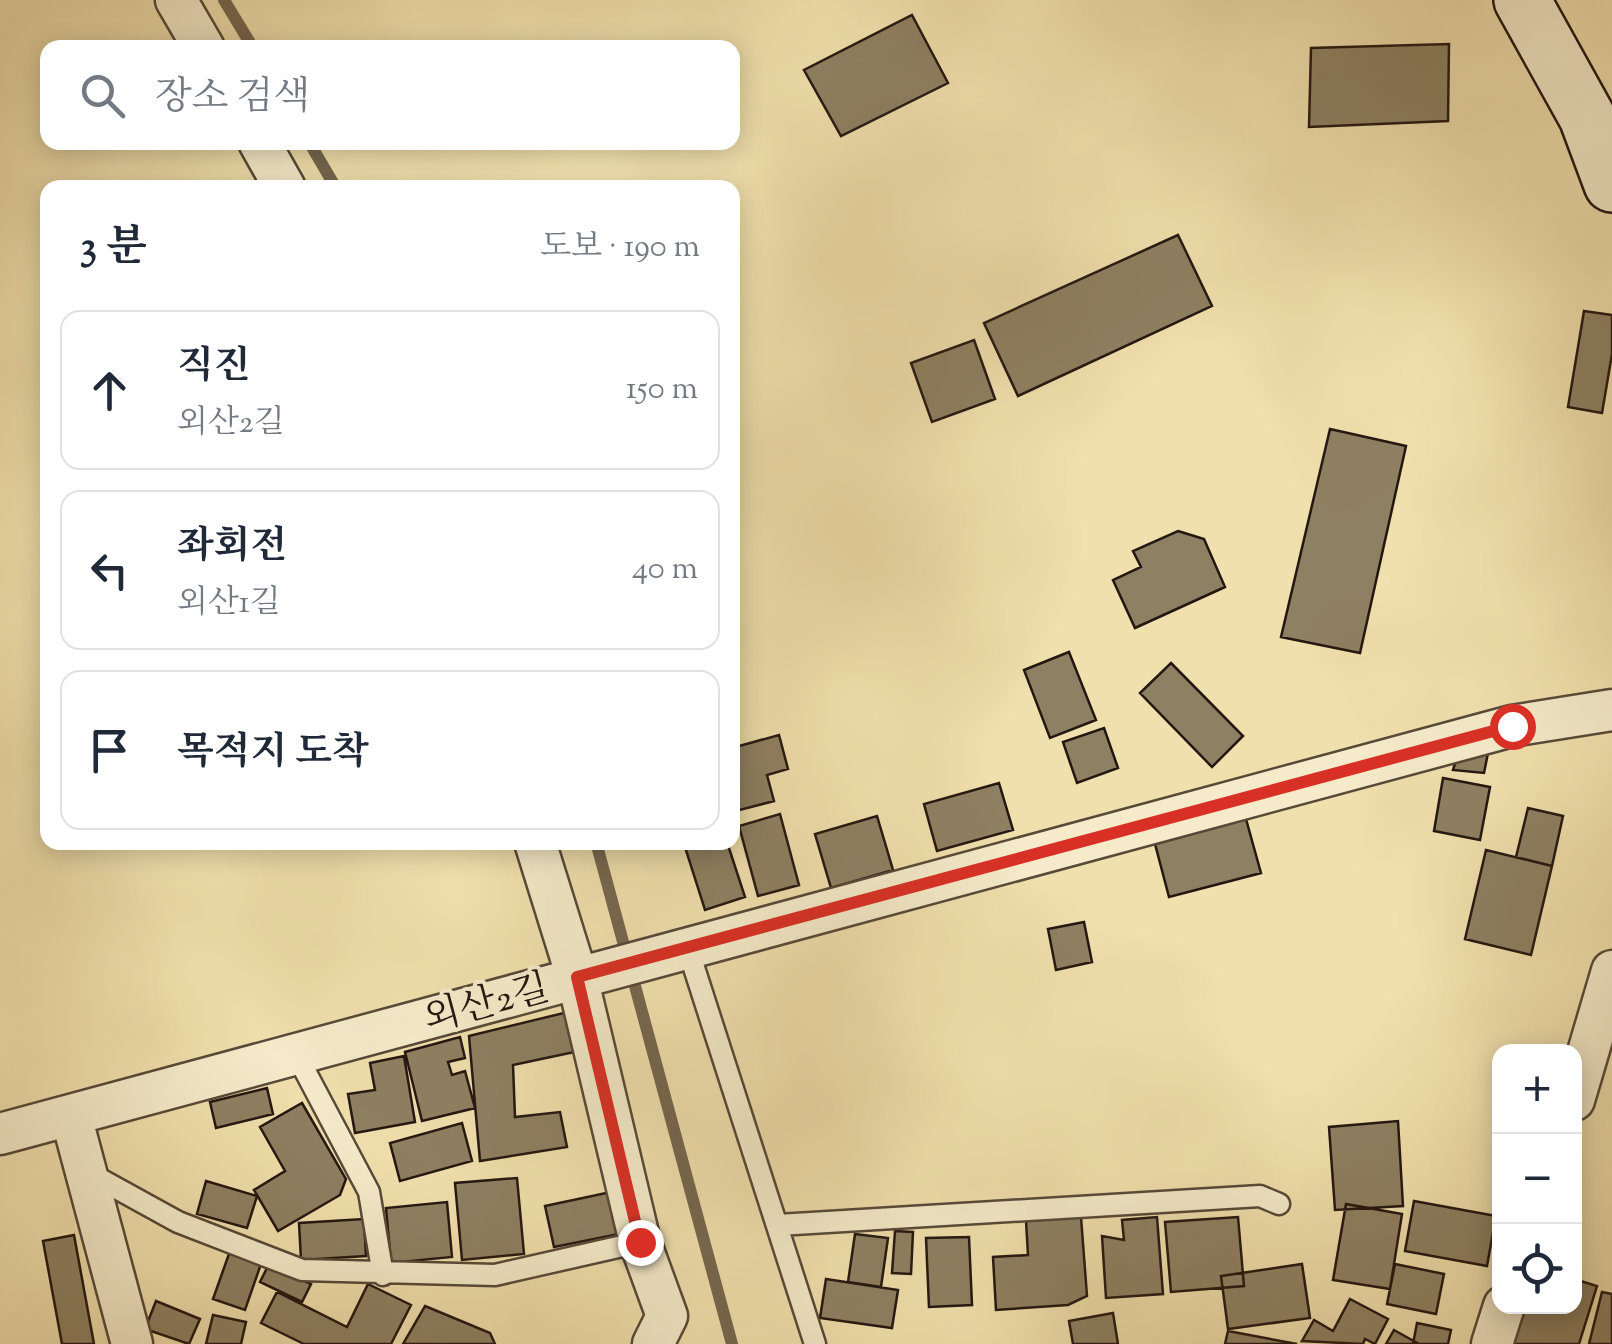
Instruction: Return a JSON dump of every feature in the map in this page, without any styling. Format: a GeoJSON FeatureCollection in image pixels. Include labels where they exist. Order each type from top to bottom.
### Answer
{"type":"FeatureCollection","features":[{"type":"Feature","properties":{"kind":"main road"},"geometry":{"type":"LineString","coordinates":[[1522,0],[1586,117],[1612,184]]}},
{"type":"Feature","properties":{"kind":"street"},"geometry":{"type":"LineString","coordinates":[[176,0],[199,40]]}},
{"type":"Feature","properties":{"kind":"street"},"geometry":{"type":"LineString","coordinates":[[264,150],[280,180]]}},
{"type":"Feature","properties":{"kind":"street","name":"외산2길"},"geometry":{"type":"LineString","coordinates":[[0,1134],[1512,726],[1612,710]]}},
{"type":"Feature","properties":{"kind":"street"},"geometry":{"type":"LineString","coordinates":[[538,850],[589,974],[640,1242],[665,1335]]}},
{"type":"Feature","properties":{"kind":"street"},"geometry":{"type":"LineString","coordinates":[[1582,1073],[1612,971]]}},
{"type":"Feature","properties":{"kind":"street"},"geometry":{"type":"LineString","coordinates":[[71,1116],[82,1169],[132,1344]]}},
{"type":"Feature","properties":{"kind":"street"},"geometry":{"type":"LineString","coordinates":[[1492,1344],[1501,1314]]}},
{"type":"Feature","properties":{"kind":"lane"},"geometry":{"type":"LineString","coordinates":[[672,953],[778,1225],[816,1344]]}},
{"type":"Feature","properties":{"kind":"lane"},"geometry":{"type":"LineString","coordinates":[[296,1054],[369,1192],[382,1275]]}},
{"type":"Feature","properties":{"kind":"lane"},"geometry":{"type":"LineString","coordinates":[[82,1169],[178,1222],[302,1270],[495,1275],[640,1242]]}},
{"type":"Feature","properties":{"kind":"lane"},"geometry":{"type":"LineString","coordinates":[[778,1225],[1260,1196],[1279,1204]]}},
{"type":"Feature","properties":{"kind":"building"},"geometry":{"type":"Polygon","coordinates":[[[912,15],[948,83],[841,136],[804,70],[912,15]]]}},
{"type":"Feature","properties":{"kind":"building"},"geometry":{"type":"Polygon","coordinates":[[[1449,44],[1448,121],[1309,127],[1311,48],[1449,44]]]}},
{"type":"Feature","properties":{"kind":"building"},"geometry":{"type":"Polygon","coordinates":[[[1178,235],[1212,306],[1018,396],[984,323],[1178,235]]]}},
{"type":"Feature","properties":{"kind":"building"},"geometry":{"type":"Polygon","coordinates":[[[1584,311],[1612,315],[1612,354],[1602,413],[1568,407],[1584,311]]]}},
{"type":"Feature","properties":{"kind":"building"},"geometry":{"type":"Polygon","coordinates":[[[974,340],[995,399],[932,422],[911,363],[974,340]]]}},
{"type":"Feature","properties":{"kind":"building"},"geometry":{"type":"Polygon","coordinates":[[[1330,429],[1406,446],[1360,653],[1281,637],[1330,429]]]}},
{"type":"Feature","properties":{"kind":"building"},"geometry":{"type":"Polygon","coordinates":[[[1178,531],[1204,539],[1225,587],[1135,628],[1113,580],[1141,567],[1133,551],[1178,531]]]}},
{"type":"Feature","properties":{"kind":"building"},"geometry":{"type":"Polygon","coordinates":[[[1069,652],[1096,720],[1050,738],[1024,670],[1069,652]]]}},
{"type":"Feature","properties":{"kind":"building"},"geometry":{"type":"Polygon","coordinates":[[[1171,663],[1243,736],[1212,767],[1140,693],[1171,663]]]}},
{"type":"Feature","properties":{"kind":"building"},"geometry":{"type":"Polygon","coordinates":[[[1104,728],[1118,768],[1077,783],[1063,742],[1104,728]]]}},
{"type":"Feature","properties":{"kind":"building"},"geometry":{"type":"Polygon","coordinates":[[[779,735],[788,769],[767,775],[774,801],[740,810],[740,746],[779,735]]]}},
{"type":"Feature","properties":{"kind":"building"},"geometry":{"type":"Polygon","coordinates":[[[1488,753],[1484,773],[1453,770],[1457,757],[1488,753]]]}},
{"type":"Feature","properties":{"kind":"building"},"geometry":{"type":"Polygon","coordinates":[[[1443,778],[1490,787],[1480,840],[1434,831],[1443,778]]]}},
{"type":"Feature","properties":{"kind":"building"},"geometry":{"type":"Polygon","coordinates":[[[999,783],[1013,830],[937,851],[924,804],[999,783]]]}},
{"type":"Feature","properties":{"kind":"building"},"geometry":{"type":"Polygon","coordinates":[[[1528,808],[1563,816],[1552,866],[1516,857],[1528,808]]]}},
{"type":"Feature","properties":{"kind":"building"},"geometry":{"type":"Polygon","coordinates":[[[780,814],[799,885],[758,896],[740,826],[780,814]]]}},
{"type":"Feature","properties":{"kind":"building"},"geometry":{"type":"Polygon","coordinates":[[[877,816],[893,870],[831,888],[815,834],[877,816]]]}},
{"type":"Feature","properties":{"kind":"building"},"geometry":{"type":"Polygon","coordinates":[[[1246,819],[1261,873],[1169,897],[1155,844],[1246,819]]]}},
{"type":"Feature","properties":{"kind":"building"},"geometry":{"type":"Polygon","coordinates":[[[686,850],[730,850],[745,897],[705,910],[686,850]]]}},
{"type":"Feature","properties":{"kind":"building"},"geometry":{"type":"Polygon","coordinates":[[[1486,850],[1552,866],[1531,955],[1465,939],[1486,850]]]}},
{"type":"Feature","properties":{"kind":"building"},"geometry":{"type":"Polygon","coordinates":[[[1084,922],[1092,962],[1056,970],[1048,929],[1084,922]]]}},
{"type":"Feature","properties":{"kind":"building"},"geometry":{"type":"Polygon","coordinates":[[[572,1011],[579,1051],[513,1065],[515,1117],[560,1112],[567,1147],[480,1161],[469,1036],[572,1011]]]}},
{"type":"Feature","properties":{"kind":"building"},"geometry":{"type":"Polygon","coordinates":[[[460,1037],[465,1058],[448,1062],[452,1075],[465,1071],[475,1108],[422,1121],[405,1052],[460,1037]]]}},
{"type":"Feature","properties":{"kind":"building"},"geometry":{"type":"Polygon","coordinates":[[[404,1056],[415,1122],[355,1133],[348,1094],[375,1090],[370,1063],[404,1056]]]}},
{"type":"Feature","properties":{"kind":"building"},"geometry":{"type":"Polygon","coordinates":[[[267,1088],[273,1114],[216,1128],[210,1102],[267,1088]]]}},
{"type":"Feature","properties":{"kind":"building"},"geometry":{"type":"Polygon","coordinates":[[[302,1103],[346,1179],[340,1195],[278,1231],[254,1190],[285,1171],[260,1127],[302,1103]]]}},
{"type":"Feature","properties":{"kind":"building"},"geometry":{"type":"Polygon","coordinates":[[[1398,1121],[1403,1206],[1335,1210],[1329,1127],[1398,1121]]]}},
{"type":"Feature","properties":{"kind":"building"},"geometry":{"type":"Polygon","coordinates":[[[462,1123],[472,1161],[400,1181],[390,1143],[462,1123]]]}},
{"type":"Feature","properties":{"kind":"building"},"geometry":{"type":"Polygon","coordinates":[[[517,1178],[524,1254],[462,1260],[455,1183],[517,1178]]]}},
{"type":"Feature","properties":{"kind":"building"},"geometry":{"type":"Polygon","coordinates":[[[206,1181],[257,1196],[247,1228],[197,1214],[206,1181]]]}},
{"type":"Feature","properties":{"kind":"building"},"geometry":{"type":"Polygon","coordinates":[[[611,1192],[619,1234],[554,1247],[545,1206],[611,1192]]]}},
{"type":"Feature","properties":{"kind":"building"},"geometry":{"type":"Polygon","coordinates":[[[1414,1201],[1492,1215],[1487,1266],[1405,1251],[1414,1201]]]}},
{"type":"Feature","properties":{"kind":"building"},"geometry":{"type":"Polygon","coordinates":[[[447,1202],[452,1257],[391,1263],[386,1208],[447,1202]]]}},
{"type":"Feature","properties":{"kind":"building"},"geometry":{"type":"Polygon","coordinates":[[[1346,1204],[1402,1214],[1390,1289],[1333,1280],[1346,1204]]]}},
{"type":"Feature","properties":{"kind":"building"},"geometry":{"type":"Polygon","coordinates":[[[1081,1217],[1087,1296],[1068,1305],[996,1310],[993,1257],[1028,1255],[1026,1221],[1081,1217]]]}},
{"type":"Feature","properties":{"kind":"building"},"geometry":{"type":"Polygon","coordinates":[[[1157,1217],[1163,1294],[1106,1298],[1102,1236],[1124,1240],[1122,1220],[1157,1217]]]}},
{"type":"Feature","properties":{"kind":"building"},"geometry":{"type":"Polygon","coordinates":[[[1238,1217],[1244,1286],[1171,1292],[1165,1222],[1238,1217]]]}},
{"type":"Feature","properties":{"kind":"building"},"geometry":{"type":"Polygon","coordinates":[[[364,1219],[366,1256],[301,1260],[299,1223],[364,1219]]]}},
{"type":"Feature","properties":{"kind":"building"},"geometry":{"type":"Polygon","coordinates":[[[895,1231],[913,1232],[911,1274],[892,1273],[895,1231]]]}},
{"type":"Feature","properties":{"kind":"building"},"geometry":{"type":"Polygon","coordinates":[[[855,1234],[888,1238],[881,1287],[848,1282],[855,1234]]]}},
{"type":"Feature","properties":{"kind":"building"},"geometry":{"type":"Polygon","coordinates":[[[74,1235],[94,1344],[62,1344],[43,1241],[74,1235]]]}},
{"type":"Feature","properties":{"kind":"building"},"geometry":{"type":"Polygon","coordinates":[[[969,1237],[972,1305],[929,1307],[926,1238],[969,1237]]]}},
{"type":"Feature","properties":{"kind":"building"},"geometry":{"type":"Polygon","coordinates":[[[230,1251],[262,1261],[245,1310],[213,1299],[230,1251]]]}},
{"type":"Feature","properties":{"kind":"building"},"geometry":{"type":"Polygon","coordinates":[[[269,1264],[311,1284],[302,1302],[260,1282],[269,1264]]]}},
{"type":"Feature","properties":{"kind":"building"},"geometry":{"type":"Polygon","coordinates":[[[1302,1264],[1310,1318],[1228,1329],[1221,1276],[1302,1264]]]}},
{"type":"Feature","properties":{"kind":"building"},"geometry":{"type":"Polygon","coordinates":[[[1395,1264],[1444,1274],[1436,1314],[1387,1304],[1395,1264]]]}},
{"type":"Feature","properties":{"kind":"building"},"geometry":{"type":"Polygon","coordinates":[[[826,1279],[898,1290],[892,1328],[820,1318],[826,1279]]]}},
{"type":"Feature","properties":{"kind":"building"},"geometry":{"type":"Polygon","coordinates":[[[1582,1281],[1597,1286],[1579,1344],[1512,1344],[1521,1314],[1582,1314],[1582,1281]]]}},
{"type":"Feature","properties":{"kind":"building"},"geometry":{"type":"Polygon","coordinates":[[[368,1284],[411,1305],[391,1344],[304,1344],[261,1323],[277,1292],[347,1327],[368,1284]]]}},
{"type":"Feature","properties":{"kind":"building"},"geometry":{"type":"Polygon","coordinates":[[[1602,1292],[1612,1294],[1612,1344],[1589,1344],[1602,1292]]]}},
{"type":"Feature","properties":{"kind":"building"},"geometry":{"type":"Polygon","coordinates":[[[1350,1299],[1388,1319],[1375,1344],[1365,1339],[1363,1344],[1302,1341],[1314,1320],[1333,1331],[1350,1299]]]}},
{"type":"Feature","properties":{"kind":"building"},"geometry":{"type":"Polygon","coordinates":[[[156,1301],[200,1319],[189,1344],[145,1329],[156,1301]]]}},
{"type":"Feature","properties":{"kind":"building"},"geometry":{"type":"Polygon","coordinates":[[[425,1306],[490,1333],[495,1344],[403,1344],[425,1306]]]}},
{"type":"Feature","properties":{"kind":"building"},"geometry":{"type":"Polygon","coordinates":[[[1113,1313],[1118,1344],[1073,1344],[1069,1321],[1113,1313]]]}},
{"type":"Feature","properties":{"kind":"building"},"geometry":{"type":"Polygon","coordinates":[[[213,1315],[246,1322],[241,1344],[206,1344],[213,1315]]]}},
{"type":"Feature","properties":{"kind":"building"},"geometry":{"type":"Polygon","coordinates":[[[1417,1323],[1451,1330],[1448,1344],[1413,1344],[1417,1323]]]}},
{"type":"Feature","properties":{"kind":"building"},"geometry":{"type":"Polygon","coordinates":[[[1394,1330],[1419,1344],[1386,1344],[1394,1330]]]}},
{"type":"Feature","properties":{"kind":"building"},"geometry":{"type":"Polygon","coordinates":[[[1228,1331],[1297,1344],[1225,1344],[1228,1331]]]}},
{"type":"Feature","properties":{"kind":"waterway"},"geometry":{"type":"LineString","coordinates":[[224,0],[248,40]]}},
{"type":"Feature","properties":{"kind":"waterway"},"geometry":{"type":"LineString","coordinates":[[314,150],[331,180]]}},
{"type":"Feature","properties":{"kind":"waterway"},"geometry":{"type":"LineString","coordinates":[[598,850],[732,1344]]}},
{"type":"Feature","properties":{"kind":"route"},"geometry":{"type":"LineString","coordinates":[[640,1242],[577,977],[1512,726]]}}]}
